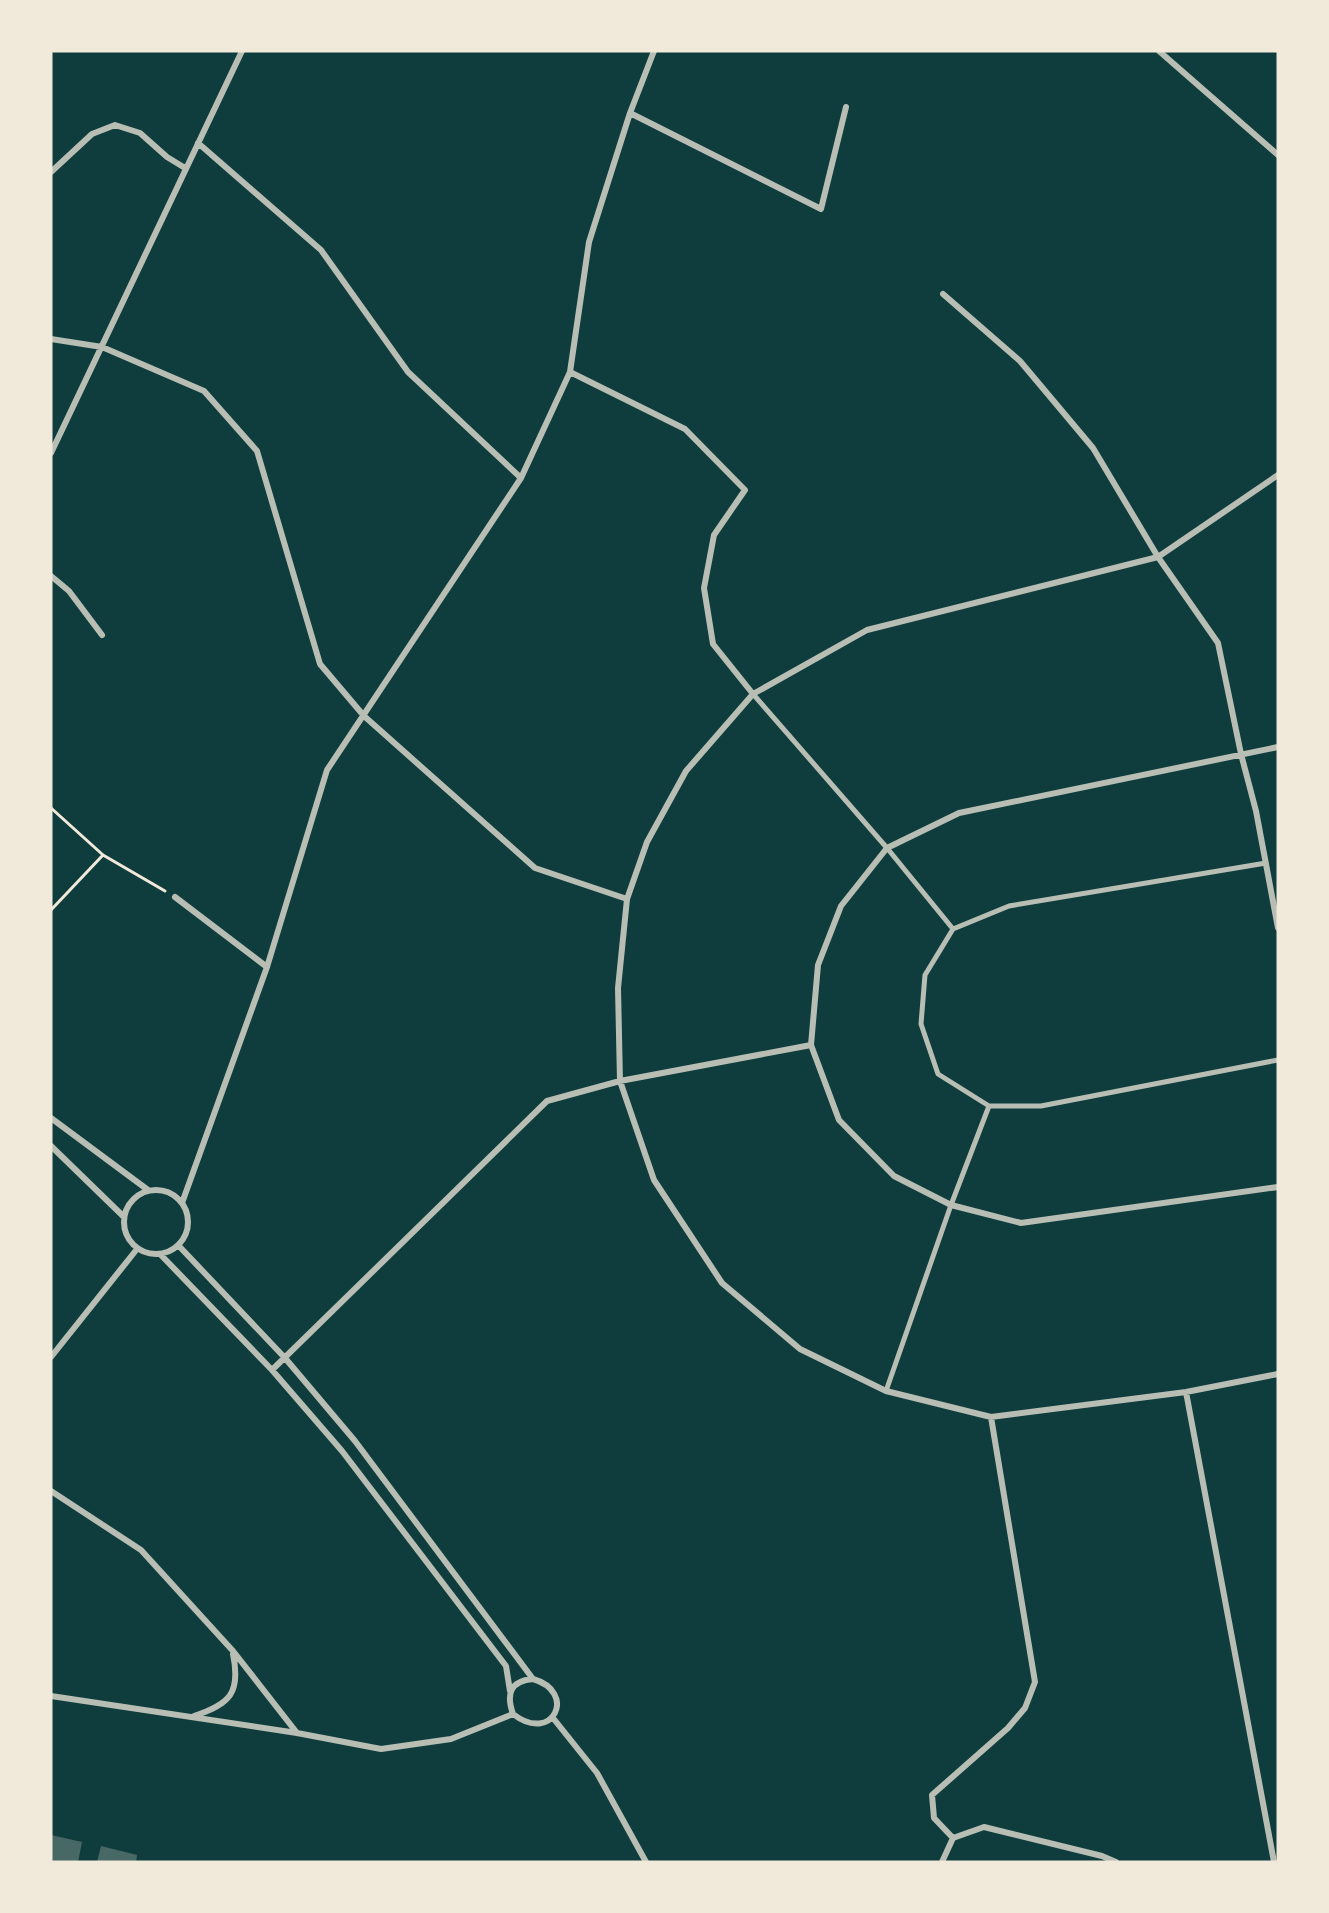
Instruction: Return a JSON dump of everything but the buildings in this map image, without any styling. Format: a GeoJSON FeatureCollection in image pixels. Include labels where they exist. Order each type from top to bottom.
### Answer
{"type":"FeatureCollection","features":[{"type":"Feature","properties":{"kind":"street"},"geometry":{"type":"LineString","coordinates":[[51,453],[242,51]]}},
{"type":"Feature","properties":{"kind":"street"},"geometry":{"type":"LineString","coordinates":[[182,1203],[267,967],[327,770],[522,478],[570,372],[589,242],[630,113],[654,51]]}},
{"type":"Feature","properties":{"kind":"street"},"geometry":{"type":"LineString","coordinates":[[1159,51],[1278,155]]}},
{"type":"Feature","properties":{"kind":"street"},"geometry":{"type":"LineString","coordinates":[[630,113],[821,209],[846,107]]}},
{"type":"Feature","properties":{"kind":"street"},"geometry":{"type":"LineString","coordinates":[[51,172],[92,134],[115,125],[140,134],[166,156],[185,168]]}},
{"type":"Feature","properties":{"kind":"street"},"geometry":{"type":"LineString","coordinates":[[198,143],[321,250],[408,372],[522,478]]}},
{"type":"Feature","properties":{"kind":"street"},"geometry":{"type":"LineString","coordinates":[[944,294],[1020,360],[1093,448],[1158,557],[1218,642],[1241,754],[1256,811],[1278,928]]}},
{"type":"Feature","properties":{"kind":"street"},"geometry":{"type":"LineString","coordinates":[[51,339],[102,347],[204,391],[257,451],[320,663],[364,716],[535,868],[627,899]]}},
{"type":"Feature","properties":{"kind":"street"},"geometry":{"type":"LineString","coordinates":[[570,372],[685,429],[745,490],[714,535],[704,588],[713,644],[887,848],[952,929]]}},
{"type":"Feature","properties":{"kind":"street"},"geometry":{"type":"LineString","coordinates":[[1278,475],[1158,557],[867,630],[753,693],[686,771],[647,842],[627,899],[618,988],[620,1081],[654,1180],[722,1282],[800,1349],[886,1391],[991,1417],[1186,1392],[1278,1374]]}},
{"type":"Feature","properties":{"kind":"street"},"geometry":{"type":"LineString","coordinates":[[51,576],[69,591],[102,635]]}},
{"type":"Feature","properties":{"kind":"street"},"geometry":{"type":"LineString","coordinates":[[1278,747],[959,813],[887,848],[841,906],[818,965],[812,1045],[839,1120],[894,1176],[951,1205],[1021,1223],[1278,1187]]}},
{"type":"Feature","properties":{"kind":"street"},"geometry":{"type":"LineString","coordinates":[[1266,863],[1009,906],[952,929],[925,975],[921,1024],[938,1074],[989,1106],[1041,1106],[1278,1060]]}},
{"type":"Feature","properties":{"kind":"street"},"geometry":{"type":"LineString","coordinates":[[175,897],[267,967]]}},
{"type":"Feature","properties":{"kind":"street"},"geometry":{"type":"LineString","coordinates":[[272,1370],[547,1101],[620,1081],[812,1045]]}},
{"type":"Feature","properties":{"kind":"street"},"geometry":{"type":"LineString","coordinates":[[886,1391],[951,1205],[989,1106]]}},
{"type":"Feature","properties":{"kind":"street"},"geometry":{"type":"LineString","coordinates":[[51,1118],[148,1190]]}},
{"type":"Feature","properties":{"kind":"street"},"geometry":{"type":"LineString","coordinates":[[51,1146],[123,1216]]}},
{"type":"Feature","properties":{"kind":"street"},"geometry":{"type":"LineString","coordinates":[[148,1190],[162,1190],[173,1194],[182,1203],[187,1215],[187,1230],[178,1245],[160,1254],[150,1254],[137,1249],[126,1234],[123,1216],[131,1200],[148,1190]]}},
{"type":"Feature","properties":{"kind":"street"},"geometry":{"type":"LineString","coordinates":[[178,1245],[285,1358],[355,1441],[533,1679]]}},
{"type":"Feature","properties":{"kind":"street"},"geometry":{"type":"LineString","coordinates":[[51,1357],[137,1249]]}},
{"type":"Feature","properties":{"kind":"street"},"geometry":{"type":"LineString","coordinates":[[160,1254],[272,1370],[342,1451],[506,1666],[510,1692],[509,1703],[513,1714],[528,1724],[536,1725],[553,1718],[557,1711],[554,1693],[544,1682],[533,1679],[523,1680],[510,1692]]}},
{"type":"Feature","properties":{"kind":"street"},"geometry":{"type":"LineString","coordinates":[[1186,1392],[1274,1862]]}},
{"type":"Feature","properties":{"kind":"street"},"geometry":{"type":"LineString","coordinates":[[953,1838],[934,1818],[932,1795],[1008,1728],[1025,1708],[1035,1682],[991,1417]]}},
{"type":"Feature","properties":{"kind":"street"},"geometry":{"type":"LineString","coordinates":[[51,1491],[141,1550],[233,1651],[297,1733]]}},
{"type":"Feature","properties":{"kind":"street"},"geometry":{"type":"LineString","coordinates":[[191,1717],[214,1709],[231,1696],[237,1674],[233,1651]]}},
{"type":"Feature","properties":{"kind":"street"},"geometry":{"type":"LineString","coordinates":[[51,1696],[297,1733],[381,1749],[451,1739],[513,1714]]}},
{"type":"Feature","properties":{"kind":"street"},"geometry":{"type":"LineString","coordinates":[[553,1718],[597,1773],[646,1862]]}},
{"type":"Feature","properties":{"kind":"street"},"geometry":{"type":"LineString","coordinates":[[942,1862],[953,1838],[984,1827],[1102,1856],[1116,1862]]}},
{"type":"Feature","properties":{"kind":"path"},"geometry":{"type":"LineString","coordinates":[[51,808],[102,855],[175,897]]}},
{"type":"Feature","properties":{"kind":"path"},"geometry":{"type":"LineString","coordinates":[[51,910],[102,855]]}}]}
